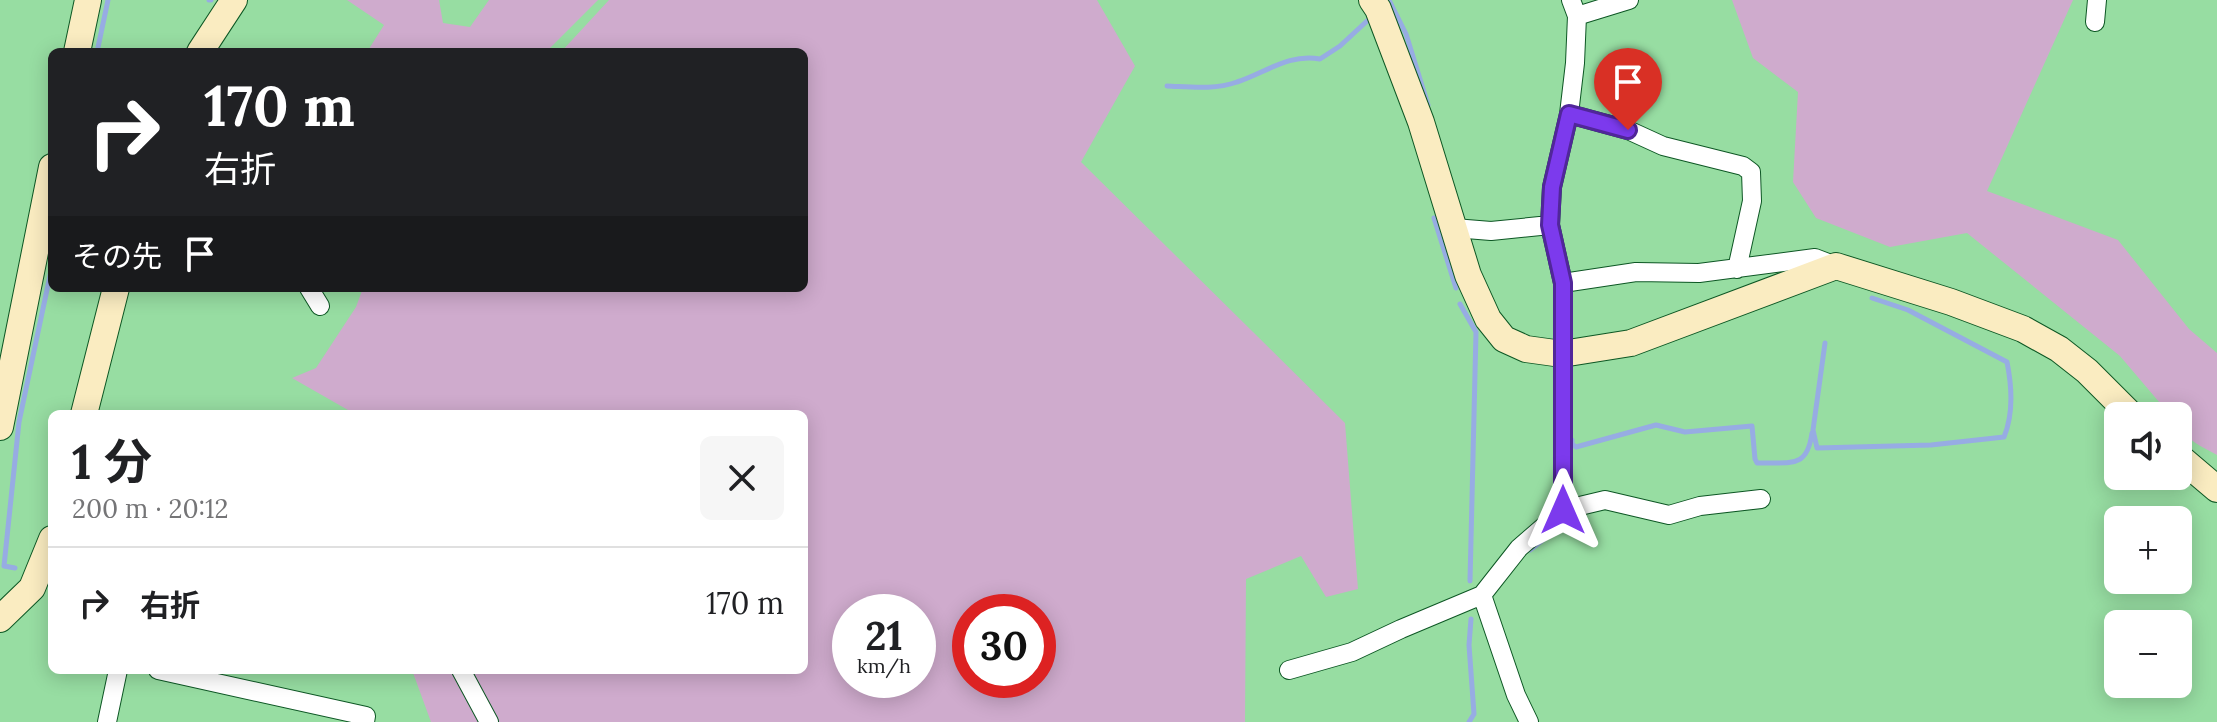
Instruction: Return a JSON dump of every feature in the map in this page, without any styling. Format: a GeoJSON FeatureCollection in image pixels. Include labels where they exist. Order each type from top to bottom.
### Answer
{"type":"FeatureCollection","features":[{"type":"Feature","properties":{"kind":"street"},"geometry":{"type":"LineString","coordinates":[[78,48],[88,0]]}},
{"type":"Feature","properties":{"kind":"street"},"geometry":{"type":"LineString","coordinates":[[203,48],[234,0]]}},
{"type":"Feature","properties":{"kind":"street"},"geometry":{"type":"LineString","coordinates":[[1372,0],[1421,122],[1474,289],[1488,319],[1504,339],[1526,349],[1562,354],[1631,343],[1836,266]]}},
{"type":"Feature","properties":{"kind":"street"},"geometry":{"type":"LineString","coordinates":[[1563,510],[1563,283],[1550,225],[1552,187],[1569,114],[1574,8],[1629,0]]}},
{"type":"Feature","properties":{"kind":"street"},"geometry":{"type":"LineString","coordinates":[[2095,22],[2097,0]]}},
{"type":"Feature","properties":{"kind":"street"},"geometry":{"type":"LineString","coordinates":[[1569,114],[1628,130],[1663,146],[1743,166],[1751,172],[1752,201],[1737,269]]}},
{"type":"Feature","properties":{"kind":"street"},"geometry":{"type":"LineString","coordinates":[[0,427],[48,187]]}},
{"type":"Feature","properties":{"kind":"street"},"geometry":{"type":"LineString","coordinates":[[1454,228],[1491,231],[1550,225]]}},
{"type":"Feature","properties":{"kind":"street"},"geometry":{"type":"LineString","coordinates":[[1563,283],[1636,272],[1699,273],[1815,258],[2023,329],[2059,349],[2117,402]]}},
{"type":"Feature","properties":{"kind":"street"},"geometry":{"type":"LineString","coordinates":[[85,410],[115,292]]}},
{"type":"Feature","properties":{"kind":"street"},"geometry":{"type":"LineString","coordinates":[[311,292],[320,306]]}},
{"type":"Feature","properties":{"kind":"street"},"geometry":{"type":"LineString","coordinates":[[2192,468],[2217,489]]}},
{"type":"Feature","properties":{"kind":"street"},"geometry":{"type":"LineString","coordinates":[[1289,670],[1352,652],[1482,595],[1519,548],[1563,510],[1605,500],[1669,515],[1700,506],[1761,499]]}},
{"type":"Feature","properties":{"kind":"street"},"geometry":{"type":"LineString","coordinates":[[0,619],[42,588],[48,559]]}},
{"type":"Feature","properties":{"kind":"street"},"geometry":{"type":"LineString","coordinates":[[1482,595],[1516,695],[1529,722]]}},
{"type":"Feature","properties":{"kind":"street"},"geometry":{"type":"LineString","coordinates":[[107,722],[117,674]]}},
{"type":"Feature","properties":{"kind":"street"},"geometry":{"type":"LineString","coordinates":[[176,674],[366,716],[365,722]]}},
{"type":"Feature","properties":{"kind":"street"},"geometry":{"type":"LineString","coordinates":[[463,674],[489,722]]}},
{"type":"Feature","properties":{"kind":"shaded area"},"geometry":{"type":"Polygon","coordinates":[[[347,0],[439,0],[443,23],[470,27],[489,0],[598,0],[550,48],[370,48],[384,25],[347,0]]]}},
{"type":"Feature","properties":{"kind":"shaded area"},"geometry":{"type":"Polygon","coordinates":[[[609,0],[1097,0],[1135,66],[1081,162],[1345,423],[1358,589],[1326,597],[1301,556],[1246,579],[1245,722],[431,722],[413,674],[808,674],[808,410],[348,410],[292,378],[316,368],[356,307],[362,292],[808,292],[808,48],[565,48],[609,0]]]}},
{"type":"Feature","properties":{"kind":"shaded area"},"geometry":{"type":"Polygon","coordinates":[[[1732,0],[2073,0],[1987,191],[2118,240],[2189,329],[2217,353],[2217,455],[2192,440],[2192,402],[2159,402],[2120,356],[1967,233],[1890,247],[1816,218],[1793,182],[1798,92],[1753,58],[1732,0]]]}},
{"type":"Feature","properties":{"kind":"waterway"},"geometry":{"type":"LineString","coordinates":[[98,48],[108,0]]}},
{"type":"Feature","properties":{"kind":"waterway"},"geometry":{"type":"LineString","coordinates":[[1389,0],[1406,34],[1428,105]]}},
{"type":"Feature","properties":{"kind":"waterway"},"geometry":{"type":"LineString","coordinates":[[1167,86],[1220,86],[1287,61],[1320,59],[1340,46],[1367,21]]}},
{"type":"Feature","properties":{"kind":"waterway"},"geometry":{"type":"LineString","coordinates":[[1434,218],[1456,288]]}},
{"type":"Feature","properties":{"kind":"waterway"},"geometry":{"type":"LineString","coordinates":[[15,568],[4,566],[19,422],[48,285]]}},
{"type":"Feature","properties":{"kind":"waterway"},"geometry":{"type":"LineString","coordinates":[[1825,343],[1813,430],[1817,448],[1931,445],[2004,437],[2011,400],[2007,362],[1908,310],[1872,298]]}},
{"type":"Feature","properties":{"kind":"waterway"},"geometry":{"type":"LineString","coordinates":[[1460,304],[1476,332],[1470,581]]}},
{"type":"Feature","properties":{"kind":"waterway"},"geometry":{"type":"LineString","coordinates":[[1572,440],[1576,447],[1656,425],[1685,432],[1752,426],[1757,463],[1781,463],[1802,458],[1810,445],[1812,433]]}},
{"type":"Feature","properties":{"kind":"waterway"},"geometry":{"type":"LineString","coordinates":[[1530,550],[1572,517]]}},
{"type":"Feature","properties":{"kind":"waterway"},"geometry":{"type":"LineString","coordinates":[[1469,722],[1474,714],[1469,645],[1471,619]]}},
{"type":"Feature","properties":{"kind":"route"},"geometry":{"type":"LineString","coordinates":[[1563,510],[1563,283],[1550,225],[1552,187],[1569,114],[1628,130]]}}]}
